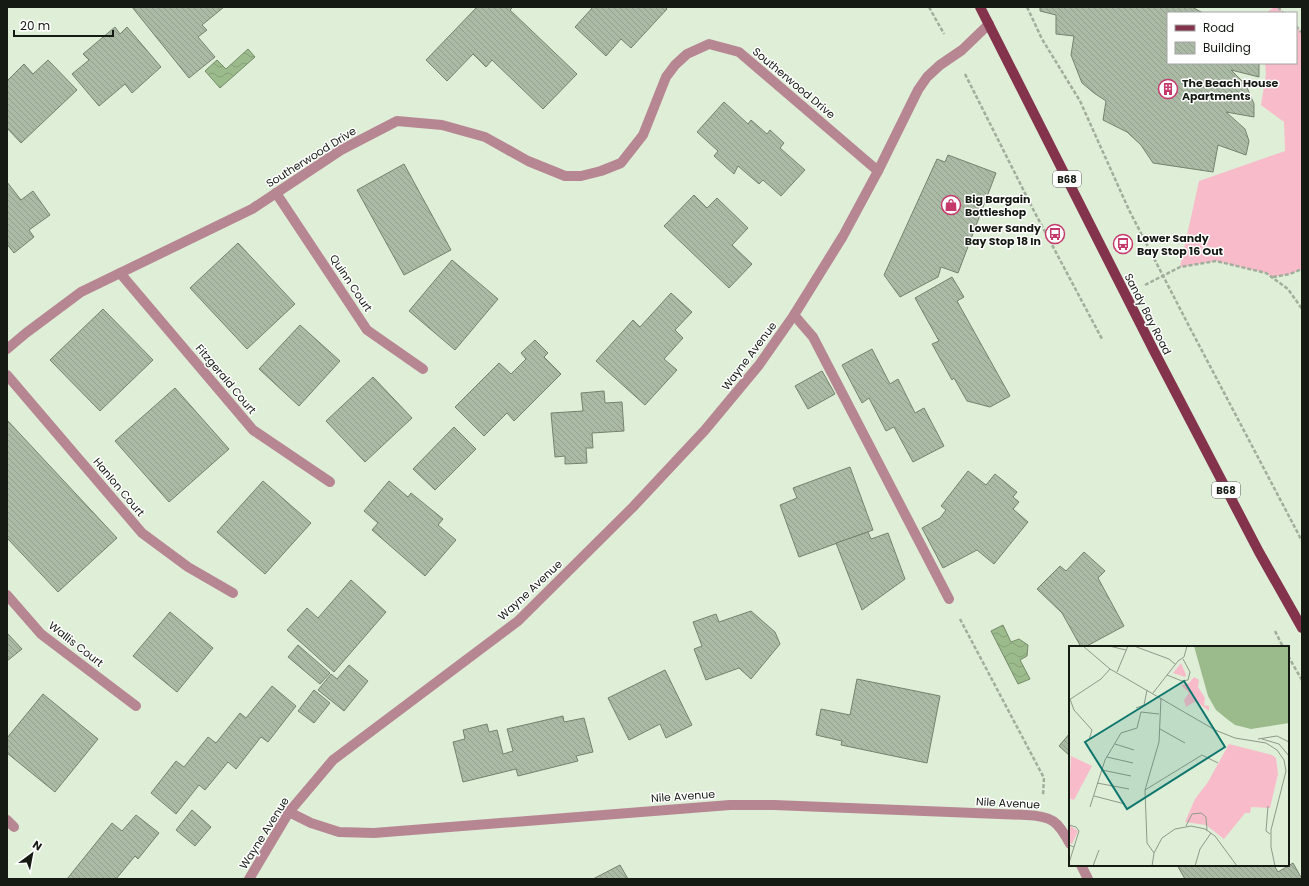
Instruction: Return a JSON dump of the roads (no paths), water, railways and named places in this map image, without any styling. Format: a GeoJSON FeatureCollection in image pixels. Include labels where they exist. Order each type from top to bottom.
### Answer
{"type":"FeatureCollection","features":[{"type":"Feature","properties":{"kind":"main road","name":"Sandy Bay Road"},"geometry":{"type":"LineString","coordinates":[[980,7],[1126,296],[1259,552],[1302,628]]}},
{"type":"Feature","properties":{"kind":"street","name":"Wayne Avenue"},"geometry":{"type":"LineString","coordinates":[[249,879],[289,812],[333,760],[518,621],[627,512],[706,430],[759,365],[794,315],[843,236],[878,171],[918,90],[927,77],[940,65],[962,50],[989,24]]}},
{"type":"Feature","properties":{"kind":"street","name":"Southerwood Drive"},"geometry":{"type":"LineString","coordinates":[[7,349],[81,292],[252,209],[341,150],[397,121],[442,125],[484,137],[528,161],[565,176],[581,176],[601,171],[621,163],[643,135],[666,77],[675,65],[687,54],[709,44],[739,52],[878,171]]}},
{"type":"Feature","properties":{"kind":"street","name":"Quinn Court"},"geometry":{"type":"LineString","coordinates":[[276,193],[368,330],[423,369]]}},
{"type":"Feature","properties":{"kind":"street","name":"Fitzgerald Court"},"geometry":{"type":"LineString","coordinates":[[120,273],[253,430],[330,482]]}},
{"type":"Feature","properties":{"kind":"street"},"geometry":{"type":"LineString","coordinates":[[794,315],[813,337],[949,599]]}},
{"type":"Feature","properties":{"kind":"street","name":"Hanlon Court"},"geometry":{"type":"LineString","coordinates":[[7,374],[142,533],[188,567],[233,593]]}},
{"type":"Feature","properties":{"kind":"street","name":"Wallis Court"},"geometry":{"type":"LineString","coordinates":[[7,596],[41,634],[136,706]]}},
{"type":"Feature","properties":{"kind":"street","name":"Nile Avenue"},"geometry":{"type":"LineString","coordinates":[[289,812],[311,823],[339,832],[374,833],[730,805],[774,805],[1042,816],[1052,820],[1063,831],[1069,842]]}},
{"type":"Feature","properties":{"kind":"street"},"geometry":{"type":"LineString","coordinates":[[1082,866],[1088,879]]}},
{"type":"Feature","properties":{"kind":"water"},"geometry":{"type":"Polygon","coordinates":[[[248,49],[255,57],[220,88],[205,71],[217,60],[226,69],[248,49]]]}},
{"type":"Feature","properties":{"kind":"water"},"geometry":{"type":"Polygon","coordinates":[[[1003,625],[1011,642],[1019,639],[1028,645],[1027,656],[1020,660],[1030,679],[1018,684],[991,631],[1003,625]]]}},
{"type":"Feature","properties":{"kind":"place","name":"The Beach House Apartments"},"geometry":{"type":"Point","coordinates":[1168,89]}},
{"type":"Feature","properties":{"kind":"place","name":"Big Bargain Bottleshop"},"geometry":{"type":"Point","coordinates":[951,205]}},
{"type":"Feature","properties":{"kind":"place","name":"Lower Sandy Bay Stop 18 In"},"geometry":{"type":"Point","coordinates":[1055,234]}},
{"type":"Feature","properties":{"kind":"place","name":"Lower Sandy Bay Stop 16 Out"},"geometry":{"type":"Point","coordinates":[1123,244]}}]}
